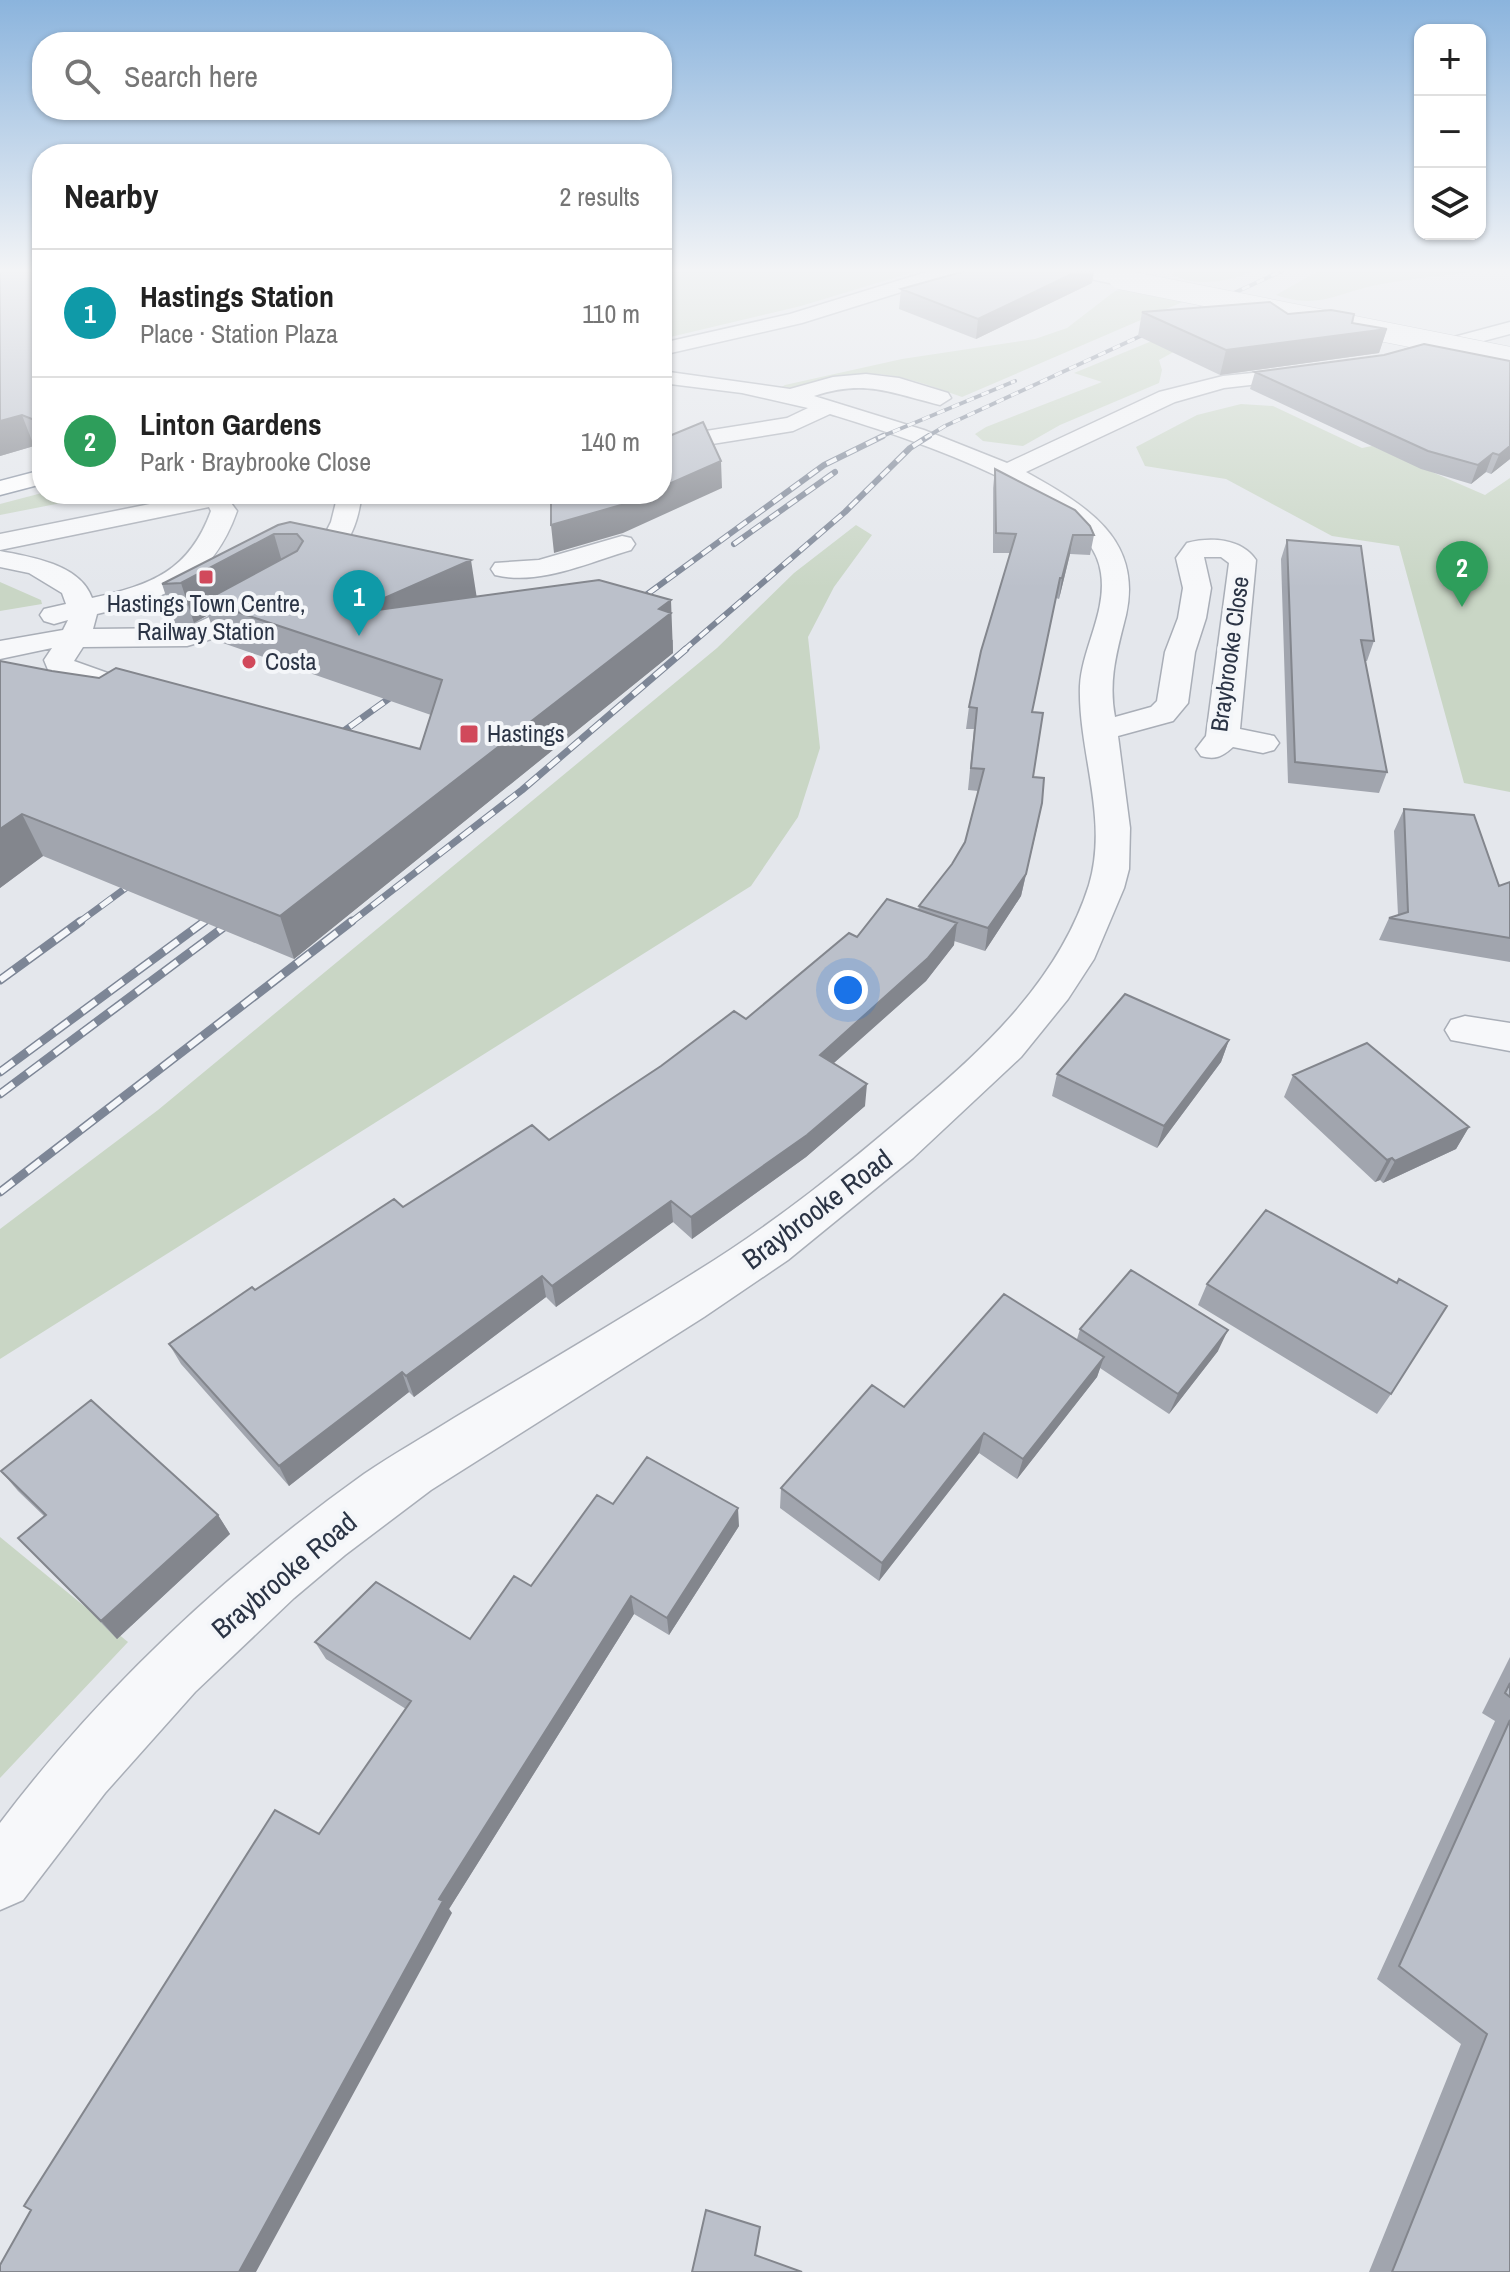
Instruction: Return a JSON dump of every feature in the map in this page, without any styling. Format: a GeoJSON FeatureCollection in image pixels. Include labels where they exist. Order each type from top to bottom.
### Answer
{"type":"FeatureCollection","features":[{"type":"Feature","properties":{"kind":"highway"},"geometry":{"type":"LineString","coordinates":[[0,472],[32,477]]}},
{"type":"Feature","properties":{"kind":"highway"},"geometry":{"type":"LineString","coordinates":[[0,488],[32,480]]}},
{"type":"Feature","properties":{"kind":"street"},"geometry":{"type":"LineString","coordinates":[[1006,473],[1178,393],[1223,382],[1284,376]]}},
{"type":"Feature","properties":{"kind":"street","name":"Braybrooke Road"},"geometry":{"type":"LineString","coordinates":[[0,1877],[30,1834],[151,1694],[267,1582],[382,1492],[723,1280],[867,1173],[977,1079],[1039,1014],[1087,940],[1110,879],[1112,810],[1095,685],[1102,644],[1115,604],[1117,573],[1108,548],[1072,508],[1006,473],[848,412],[789,396],[672,378]]}},
{"type":"Feature","properties":{"kind":"street"},"geometry":{"type":"LineString","coordinates":[[789,396],[824,385],[872,378],[940,398]]}},
{"type":"Feature","properties":{"kind":"street"},"geometry":{"type":"LineString","coordinates":[[672,443],[848,412]]}},
{"type":"Feature","properties":{"kind":"street"},"geometry":{"type":"LineString","coordinates":[[0,542],[187,504]]}},
{"type":"Feature","properties":{"kind":"street"},"geometry":{"type":"LineString","coordinates":[[0,624],[134,596],[179,579],[198,563],[218,534],[225,504]]}},
{"type":"Feature","properties":{"kind":"street"},"geometry":{"type":"LineString","coordinates":[[336,538],[348,504]]}},
{"type":"Feature","properties":{"kind":"street"},"geometry":{"type":"LineString","coordinates":[[505,569],[541,568],[622,544]]}},
{"type":"Feature","properties":{"kind":"street","name":"Braybrooke Close"},"geometry":{"type":"LineString","coordinates":[[1101,731],[1162,714],[1172,703],[1180,652],[1192,618],[1197,588],[1189,558],[1196,549],[1213,547],[1239,554],[1243,560],[1217,742],[1263,743]]}},
{"type":"Feature","properties":{"kind":"street"},"geometry":{"type":"LineString","coordinates":[[0,559],[38,567],[75,589],[84,617],[59,660],[60,666],[163,703]]}},
{"type":"Feature","properties":{"kind":"street"},"geometry":{"type":"LineString","coordinates":[[0,650],[74,638],[187,637],[205,632],[284,588]]}},
{"type":"Feature","properties":{"kind":"street"},"geometry":{"type":"LineString","coordinates":[[1465,1030],[1510,1037]]}},
{"type":"Feature","properties":{"kind":"green space"},"geometry":{"type":"Polygon","coordinates":[[[825,376],[848,376],[798,389],[776,390],[825,376]]]}},
{"type":"Feature","properties":{"kind":"green space"},"geometry":{"type":"Polygon","coordinates":[[[892,376],[1011,376],[962,397],[892,376]]]}},
{"type":"Feature","properties":{"kind":"green space"},"geometry":{"type":"Polygon","coordinates":[[[1083,376],[1161,376],[1159,383],[1060,425],[1023,446],[983,441],[975,434],[986,427],[1102,382],[1083,376]]]}},
{"type":"Feature","properties":{"kind":"green space"},"geometry":{"type":"Polygon","coordinates":[[[1241,404],[1273,406],[1362,448],[1372,446],[1485,495],[1510,478],[1510,792],[1464,783],[1399,546],[1332,536],[1226,479],[1145,466],[1136,447],[1197,415],[1241,404]]]}},
{"type":"Feature","properties":{"kind":"green space"},"geometry":{"type":"Polygon","coordinates":[[[32,496],[32,504],[56,504],[0,515],[0,504],[32,496]]]}},
{"type":"Feature","properties":{"kind":"green space"},"geometry":{"type":"Polygon","coordinates":[[[856,525],[872,535],[834,587],[808,637],[820,748],[798,817],[751,886],[0,1359],[0,1229],[158,1110],[717,648],[794,573],[856,525]]]}},
{"type":"Feature","properties":{"kind":"green space"},"geometry":{"type":"Polygon","coordinates":[[[0,582],[41,600],[42,604],[0,611],[0,582]]]}},
{"type":"Feature","properties":{"kind":"green space"},"geometry":{"type":"Polygon","coordinates":[[[0,1537],[128,1642],[0,1778],[0,1537]]]}},
{"type":"Feature","properties":{"kind":"building"},"geometry":{"type":"Polygon","coordinates":[[[0,376],[32,376],[32,419],[22,415],[0,421],[0,376]]]}},
{"type":"Feature","properties":{"kind":"building"},"geometry":{"type":"Polygon","coordinates":[[[1264,376],[1510,376],[1510,446],[1499,455],[1493,453],[1478,465],[1428,451],[1264,376]]]}},
{"type":"Feature","properties":{"kind":"building"},"geometry":{"type":"Polygon","coordinates":[[[703,422],[721,461],[672,483],[672,435],[703,422]]]}},
{"type":"Feature","properties":{"kind":"building"},"geometry":{"type":"Polygon","coordinates":[[[995,469],[1075,510],[1094,535],[1073,535],[1060,578],[1032,712],[1043,713],[1033,777],[1044,778],[1042,803],[1026,874],[988,928],[919,906],[965,842],[984,769],[971,768],[977,708],[969,707],[981,651],[1016,534],[996,533],[995,469]]]}},
{"type":"Feature","properties":{"kind":"building"},"geometry":{"type":"Polygon","coordinates":[[[551,504],[623,504],[621,505],[551,525],[551,504]]]}},
{"type":"Feature","properties":{"kind":"building"},"geometry":{"type":"Polygon","coordinates":[[[290,522],[471,560],[348,614],[599,580],[671,600],[659,609],[671,613],[280,916],[22,814],[0,829],[0,661],[99,678],[116,668],[420,749],[442,680],[204,601],[297,551],[303,541],[297,534],[274,534],[181,583],[162,584],[278,525],[290,522]]]}},
{"type":"Feature","properties":{"kind":"building"},"geometry":{"type":"Polygon","coordinates":[[[1287,540],[1361,546],[1374,641],[1361,640],[1387,772],[1295,762],[1287,540]]]}},
{"type":"Feature","properties":{"kind":"building"},"geometry":{"type":"Polygon","coordinates":[[[1404,809],[1474,815],[1499,886],[1510,882],[1510,938],[1389,918],[1408,912],[1404,809]]]}},
{"type":"Feature","properties":{"kind":"building"},"geometry":{"type":"Polygon","coordinates":[[[887,899],[957,923],[928,958],[820,1055],[867,1084],[807,1135],[691,1217],[671,1201],[552,1286],[542,1276],[406,1376],[402,1372],[279,1466],[169,1344],[252,1287],[255,1290],[394,1199],[403,1207],[532,1125],[549,1140],[661,1066],[734,1011],[746,1019],[849,933],[857,937],[887,899]]]}},
{"type":"Feature","properties":{"kind":"building"},"geometry":{"type":"Polygon","coordinates":[[[1125,994],[1229,1040],[1164,1126],[1057,1074],[1125,994]]]}},
{"type":"Feature","properties":{"kind":"building"},"geometry":{"type":"Polygon","coordinates":[[[1367,1043],[1469,1127],[1395,1161],[1392,1158],[1387,1160],[1293,1075],[1367,1043]]]}},
{"type":"Feature","properties":{"kind":"building"},"geometry":{"type":"Polygon","coordinates":[[[1266,1210],[1397,1283],[1399,1279],[1447,1306],[1391,1394],[1207,1284],[1266,1210]]]}},
{"type":"Feature","properties":{"kind":"building"},"geometry":{"type":"Polygon","coordinates":[[[1131,1270],[1228,1330],[1178,1394],[1080,1329],[1131,1270]]]}},
{"type":"Feature","properties":{"kind":"building"},"geometry":{"type":"Polygon","coordinates":[[[1004,1294],[1104,1357],[1023,1459],[984,1433],[882,1563],[781,1488],[872,1385],[904,1407],[1004,1294]]]}},
{"type":"Feature","properties":{"kind":"building"},"geometry":{"type":"Polygon","coordinates":[[[91,1400],[218,1515],[101,1621],[18,1538],[46,1515],[1,1471],[91,1400]]]}},
{"type":"Feature","properties":{"kind":"building"},"geometry":{"type":"Polygon","coordinates":[[[647,1457],[738,1508],[667,1618],[631,1596],[439,1899],[443,1901],[239,2272],[0,2272],[0,2265],[31,2210],[24,2206],[275,1810],[319,1834],[411,1701],[315,1642],[376,1582],[470,1639],[514,1576],[531,1586],[597,1495],[613,1504],[647,1457]]]}},
{"type":"Feature","properties":{"kind":"building"},"geometry":{"type":"Polygon","coordinates":[[[1510,1720],[1510,2272],[1392,2272],[1487,2034],[1399,1966],[1510,1720]]]}},
{"type":"Feature","properties":{"kind":"building"},"geometry":{"type":"Polygon","coordinates":[[[706,2210],[760,2227],[755,2255],[802,2272],[692,2272],[706,2210]]]}},
{"type":"Feature","properties":{"kind":"railway"},"geometry":{"type":"LineString","coordinates":[[925,438],[1054,376]]}},
{"type":"Feature","properties":{"kind":"railway"},"geometry":{"type":"LineString","coordinates":[[878,438],[1015,381]]}},
{"type":"Feature","properties":{"kind":"railway"},"geometry":{"type":"LineString","coordinates":[[631,606],[824,465],[883,436]]}},
{"type":"Feature","properties":{"kind":"railway"},"geometry":{"type":"LineString","coordinates":[[683,651],[845,512],[910,448],[929,436]]}},
{"type":"Feature","properties":{"kind":"railway"},"geometry":{"type":"LineString","coordinates":[[734,544],[835,472]]}},
{"type":"Feature","properties":{"kind":"railway"},"geometry":{"type":"LineString","coordinates":[[350,923],[522,790],[686,649]]}},
{"type":"Feature","properties":{"kind":"railway"},"geometry":{"type":"LineString","coordinates":[[327,743],[405,687]]}},
{"type":"Feature","properties":{"kind":"railway"},"geometry":{"type":"LineString","coordinates":[[78,923],[142,876]]}},
{"type":"Feature","properties":{"kind":"railway"},"geometry":{"type":"LineString","coordinates":[[202,923],[222,908]]}},
{"type":"Feature","properties":{"kind":"railway"},"geometry":{"type":"LineString","coordinates":[[229,923],[238,916]]}},
{"type":"Feature","properties":{"kind":"railway"},"geometry":{"type":"LineString","coordinates":[[0,980],[81,921]]}},
{"type":"Feature","properties":{"kind":"railway"},"geometry":{"type":"LineString","coordinates":[[0,1072],[205,921]]}},
{"type":"Feature","properties":{"kind":"railway"},"geometry":{"type":"LineString","coordinates":[[0,1094],[232,921]]}},
{"type":"Feature","properties":{"kind":"railway"},"geometry":{"type":"LineString","coordinates":[[0,1192],[352,921]]}},
{"type":"Feature","properties":{"kind":"place","name":"Hastings Town Centre, Railway Station"},"geometry":{"type":"Point","coordinates":[206,577]}},
{"type":"Feature","properties":{"kind":"place","name":"Linton Gardens"},"geometry":{"type":"Point","coordinates":[1462,607]}},
{"type":"Feature","properties":{"kind":"place","name":"Hastings Station"},"geometry":{"type":"Point","coordinates":[359,636]}},
{"type":"Feature","properties":{"kind":"place","name":"Costa"},"geometry":{"type":"Point","coordinates":[249,662]}},
{"type":"Feature","properties":{"kind":"place","name":"Hastings"},"geometry":{"type":"Point","coordinates":[469,734]}}]}
